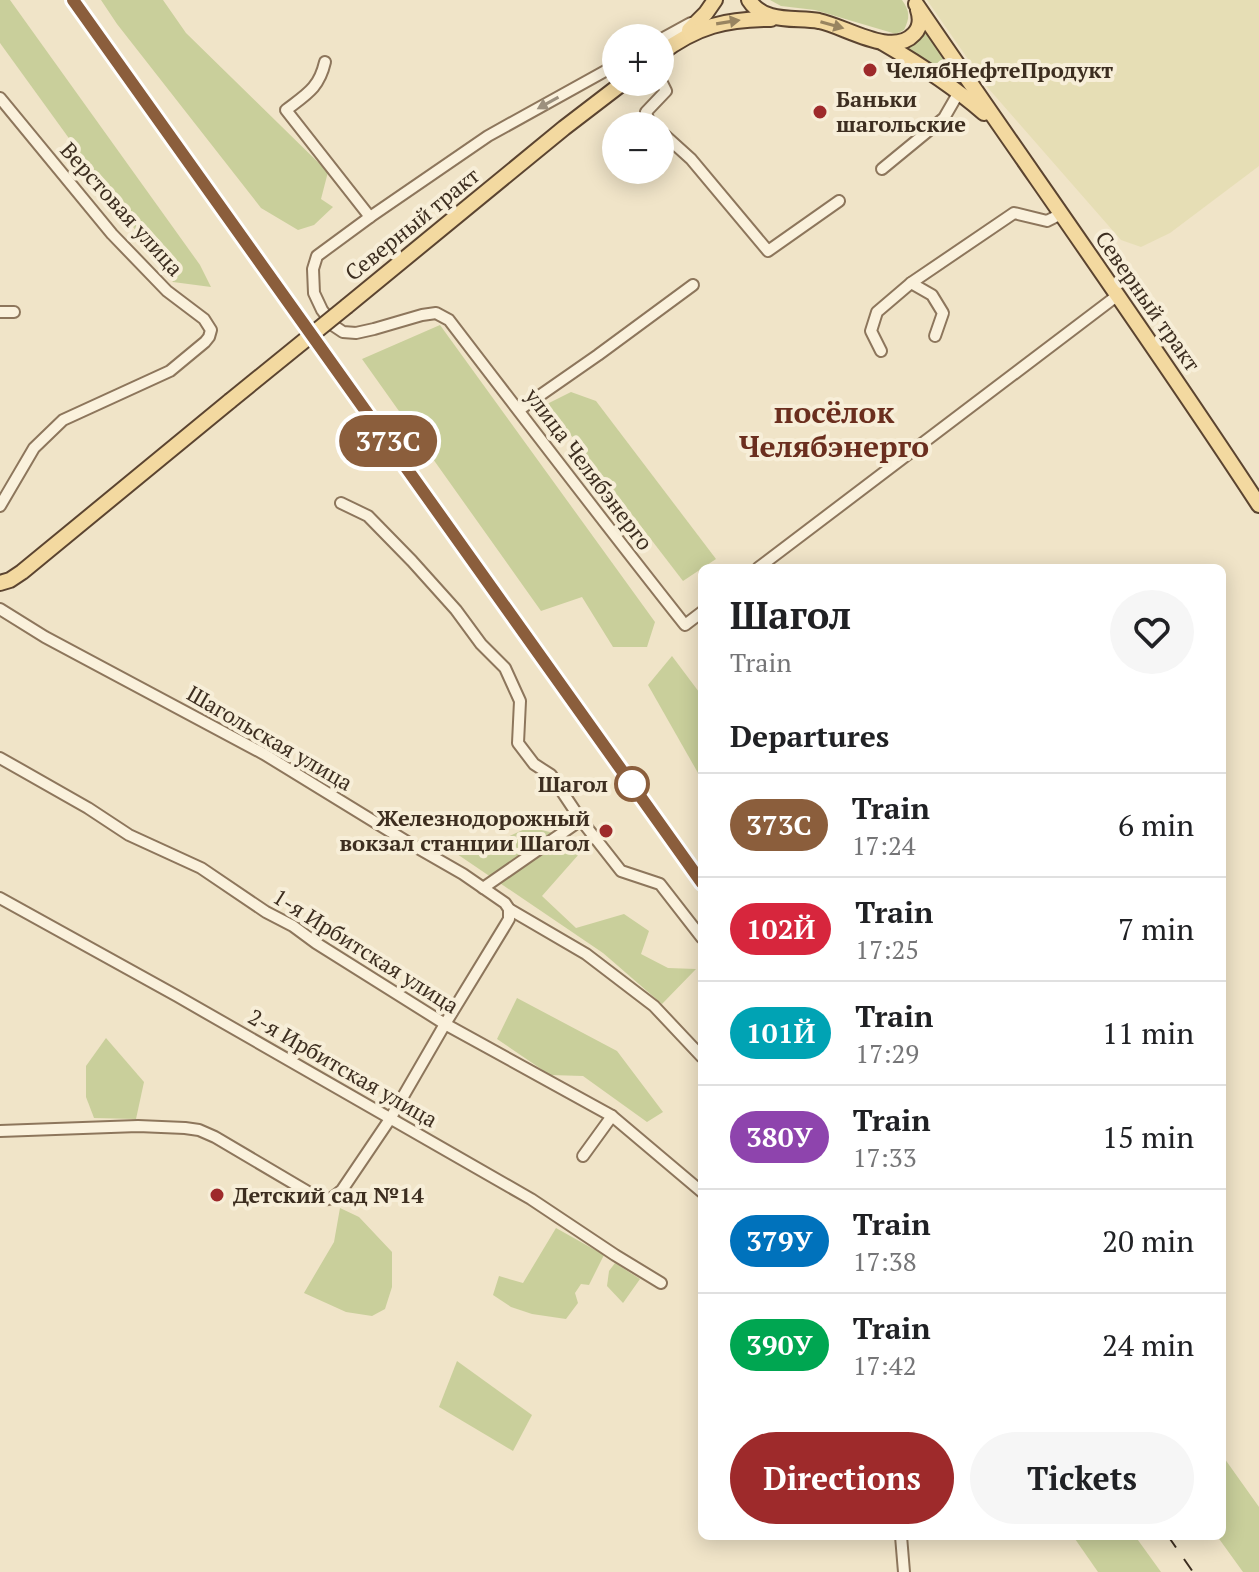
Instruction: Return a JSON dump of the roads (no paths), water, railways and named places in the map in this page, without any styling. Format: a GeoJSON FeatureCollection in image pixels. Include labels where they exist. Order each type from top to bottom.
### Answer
{"type":"FeatureCollection","features":[{"type":"Feature","properties":{"kind":"main road"},"geometry":{"type":"LineString","coordinates":[[749,0],[756,9],[779,19]]}},
{"type":"Feature","properties":{"kind":"main road"},"geometry":{"type":"LineString","coordinates":[[883,43],[903,42],[915,33],[920,18],[915,2]]}},
{"type":"Feature","properties":{"kind":"main road","name":"Северный тракт"},"geometry":{"type":"LineString","coordinates":[[915,2],[1259,505]]}},
{"type":"Feature","properties":{"kind":"main road"},"geometry":{"type":"LineString","coordinates":[[674,44],[710,6]]}},
{"type":"Feature","properties":{"kind":"main road"},"geometry":{"type":"LineString","coordinates":[[680,39],[722,21],[779,19]]}},
{"type":"Feature","properties":{"kind":"main road","name":"Северный тракт"},"geometry":{"type":"LineString","coordinates":[[779,19],[833,24],[883,43],[959,92],[998,125]]}},
{"type":"Feature","properties":{"kind":"main road","name":"Северный тракт"},"geometry":{"type":"LineString","coordinates":[[0,583],[22,572],[606,96]]}},
{"type":"Feature","properties":{"kind":"street"},"geometry":{"type":"LineString","coordinates":[[674,30],[710,6]]}},
{"type":"Feature","properties":{"kind":"street"},"geometry":{"type":"LineString","coordinates":[[325,62],[320,80],[313,89],[286,110],[370,217]]}},
{"type":"Feature","properties":{"kind":"street","name":"Северный тракт"},"geometry":{"type":"LineString","coordinates":[[449,320],[436,313],[356,333],[343,332],[322,310],[313,286],[317,256],[488,136],[602,73]]}},
{"type":"Feature","properties":{"kind":"street"},"geometry":{"type":"LineString","coordinates":[[882,169],[944,118],[959,92]]}},
{"type":"Feature","properties":{"kind":"street"},"geometry":{"type":"LineString","coordinates":[[646,112],[661,96]]}},
{"type":"Feature","properties":{"kind":"street","name":"Верстовая улица"},"geometry":{"type":"LineString","coordinates":[[0,98],[112,234],[167,291],[208,324],[211,330],[205,342],[170,371],[63,420],[34,448],[0,506]]}},
{"type":"Feature","properties":{"kind":"street"},"geometry":{"type":"LineString","coordinates":[[674,144],[691,159],[768,251],[839,201]]}},
{"type":"Feature","properties":{"kind":"street"},"geometry":{"type":"LineString","coordinates":[[881,351],[871,331],[877,312],[911,283],[1014,213],[1047,221],[1061,214]]}},
{"type":"Feature","properties":{"kind":"street"},"geometry":{"type":"LineString","coordinates":[[911,283],[932,295],[943,313],[935,336]]}},
{"type":"Feature","properties":{"kind":"street"},"geometry":{"type":"LineString","coordinates":[[519,410],[693,285]]}},
{"type":"Feature","properties":{"kind":"street"},"geometry":{"type":"LineString","coordinates":[[763,564],[1118,295]]}},
{"type":"Feature","properties":{"kind":"street"},"geometry":{"type":"LineString","coordinates":[[0,312],[14,312]]}},
{"type":"Feature","properties":{"kind":"street","name":"улица Челябэнерго"},"geometry":{"type":"LineString","coordinates":[[449,320],[685,625],[698,615]]}},
{"type":"Feature","properties":{"kind":"street"},"geometry":{"type":"LineString","coordinates":[[341,503],[368,516],[412,561],[505,668],[520,701],[518,743],[534,764],[551,775],[621,871],[660,884],[698,933]]}},
{"type":"Feature","properties":{"kind":"street","name":"Шагольская улица"},"geometry":{"type":"LineString","coordinates":[[0,609],[45,637],[264,754],[463,874],[509,909],[609,971],[654,1006],[698,1053]]}},
{"type":"Feature","properties":{"kind":"street","name":"1-я Ирбитская улица"},"geometry":{"type":"LineString","coordinates":[[0,758],[129,835],[201,868],[445,1024],[612,1116],[698,1189]]}},
{"type":"Feature","properties":{"kind":"street"},"geometry":{"type":"LineString","coordinates":[[483,888],[581,820]]}},
{"type":"Feature","properties":{"kind":"street","name":"2-я Ирбитская улица"},"geometry":{"type":"LineString","coordinates":[[0,898],[531,1199],[661,1283]]}},
{"type":"Feature","properties":{"kind":"street"},"geometry":{"type":"LineString","coordinates":[[0,1131],[138,1126],[199,1130],[325,1200],[332,1198],[342,1190],[390,1119],[509,919],[509,909]]}},
{"type":"Feature","properties":{"kind":"street"},"geometry":{"type":"LineString","coordinates":[[583,1156],[612,1116]]}},
{"type":"Feature","properties":{"kind":"street"},"geometry":{"type":"LineString","coordinates":[[901,1540],[904,1572]]}},
{"type":"Feature","properties":{"kind":"railway"},"geometry":{"type":"LineString","coordinates":[[73,0],[698,876]]}},
{"type":"Feature","properties":{"kind":"railway"},"geometry":{"type":"LineString","coordinates":[[1171,1540],[1193,1572]]}},
{"type":"Feature","properties":{"kind":"train","name":"373C"},"geometry":{"type":"LineString","coordinates":[[73,0],[698,877]]}},
{"type":"Feature","properties":{"kind":"place","name":"ЧелябНефтеПродукт"},"geometry":{"type":"Point","coordinates":[870,70]}},
{"type":"Feature","properties":{"kind":"place","name":"Баньки шагольские"},"geometry":{"type":"Point","coordinates":[820,112]}},
{"type":"Feature","properties":{"kind":"place","name":"Шагол"},"geometry":{"type":"Point","coordinates":[632,784]}},
{"type":"Feature","properties":{"kind":"place","name":"Железнодорожный вокзал станции Шагол"},"geometry":{"type":"Point","coordinates":[606,831]}},
{"type":"Feature","properties":{"kind":"place","name":"Детский сад №14"},"geometry":{"type":"Point","coordinates":[217,1195]}},
{"type":"Feature","properties":{"kind":"district","name":"посёлок Челябэнерго"},"geometry":{"type":"Point","coordinates":[834,430]}}]}
